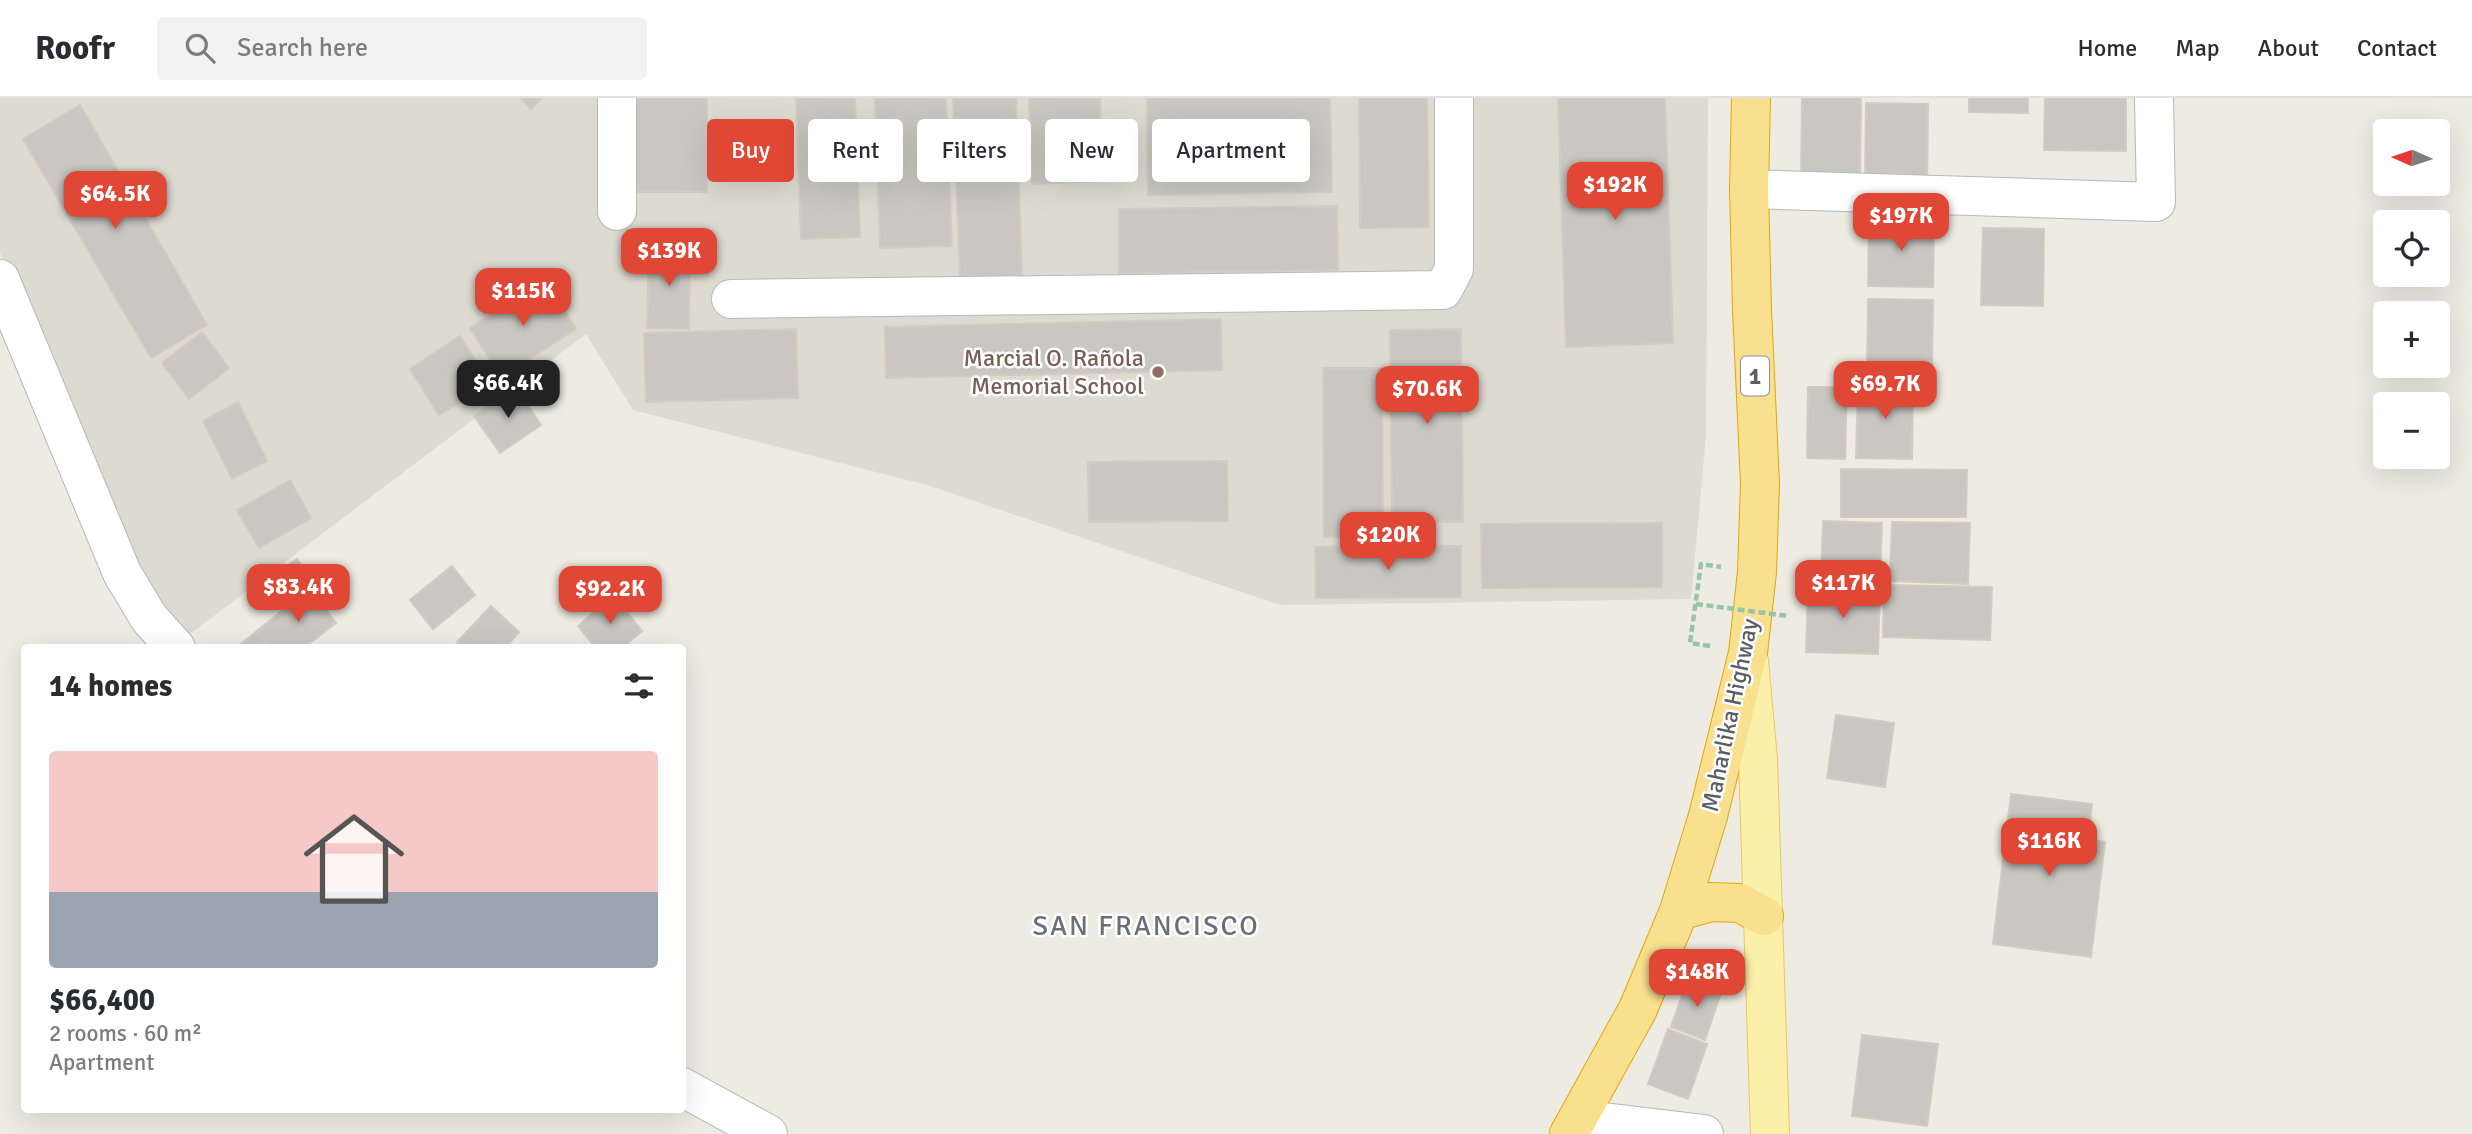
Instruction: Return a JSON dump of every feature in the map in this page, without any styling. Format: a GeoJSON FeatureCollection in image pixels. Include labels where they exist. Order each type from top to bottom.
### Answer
{"type":"FeatureCollection","features":[{"type":"Feature","properties":{"kind":"highway","name":"Maharlika Highway"},"geometry":{"type":"LineString","coordinates":[[1574,1126],[1638,1009],[1679,911],[1708,816],[1748,653],[1757,572],[1760,484],[1749,189],[1751,98]]}},
{"type":"Feature","properties":{"kind":"highway"},"geometry":{"type":"LineString","coordinates":[[1679,911],[1711,902],[1740,902],[1764,916]]}},
{"type":"Feature","properties":{"kind":"main road"},"geometry":{"type":"LineString","coordinates":[[1748,653],[1758,760],[1770,1134]]}},
{"type":"Feature","properties":{"kind":"street"},"geometry":{"type":"LineString","coordinates":[[617,98],[617,211]]}},
{"type":"Feature","properties":{"kind":"street"},"geometry":{"type":"LineString","coordinates":[[731,299],[1443,290],[1454,270],[1454,98]]}},
{"type":"Feature","properties":{"kind":"street"},"geometry":{"type":"LineString","coordinates":[[1749,189],[2156,202],[2154,98]]}},
{"type":"Feature","properties":{"kind":"street"},"geometry":{"type":"LineString","coordinates":[[0,279],[122,572],[149,618],[172,644]]}},
{"type":"Feature","properties":{"kind":"street"},"geometry":{"type":"LineString","coordinates":[[686,1089],[768,1134]]}},
{"type":"Feature","properties":{"kind":"street"},"geometry":{"type":"LineString","coordinates":[[1574,1126],[1704,1134]]}},
{"type":"Feature","properties":{"kind":"path"},"geometry":{"type":"LineString","coordinates":[[1690,643],[1701,564]]}},
{"type":"Feature","properties":{"kind":"path"},"geometry":{"type":"LineString","coordinates":[[1696,604],[1788,617]]}},
{"type":"Feature","properties":{"kind":"shaded area","name":"Marcial O. Rañola Memorial School"},"geometry":{"type":"Polygon","coordinates":[[[0,98],[1708,98],[1706,436],[1691,599],[1280,605],[927,485],[633,410],[586,334],[186,637],[141,579],[0,253],[0,98]]]}},
{"type":"Feature","properties":{"kind":"building"},"geometry":{"type":"Polygon","coordinates":[[[521,98],[542,98],[531,109],[521,98]]]}},
{"type":"Feature","properties":{"kind":"building"},"geometry":{"type":"Polygon","coordinates":[[[635,98],[707,98],[707,192],[635,192],[635,98]]]}},
{"type":"Feature","properties":{"kind":"building"},"geometry":{"type":"Polygon","coordinates":[[[796,98],[855,98],[856,119],[808,119],[808,182],[858,182],[860,237],[801,239],[796,98]]]}},
{"type":"Feature","properties":{"kind":"building"},"geometry":{"type":"Polygon","coordinates":[[[875,98],[946,98],[947,119],[917,119],[917,182],[949,182],[952,246],[880,248],[878,182],[903,182],[903,119],[876,119],[875,98]]]}},
{"type":"Feature","properties":{"kind":"building"},"geometry":{"type":"Polygon","coordinates":[[[953,98],[1016,98],[1017,119],[954,119],[953,98]]]}},
{"type":"Feature","properties":{"kind":"building"},"geometry":{"type":"Polygon","coordinates":[[[1029,98],[1100,98],[1101,119],[1045,119],[1045,182],[1079,182],[1032,184],[1029,98]]]}},
{"type":"Feature","properties":{"kind":"building"},"geometry":{"type":"Polygon","coordinates":[[[1147,98],[1330,98],[1332,192],[1148,195],[1147,98]]]}},
{"type":"Feature","properties":{"kind":"building"},"geometry":{"type":"Polygon","coordinates":[[[1359,98],[1427,98],[1429,227],[1360,228],[1359,98]]]}},
{"type":"Feature","properties":{"kind":"building"},"geometry":{"type":"Polygon","coordinates":[[[1558,98],[1665,98],[1673,343],[1566,347],[1558,98]]]}},
{"type":"Feature","properties":{"kind":"building"},"geometry":{"type":"Polygon","coordinates":[[[1802,98],[1861,98],[1860,187],[1801,187],[1802,98]]]}},
{"type":"Feature","properties":{"kind":"building"},"geometry":{"type":"Polygon","coordinates":[[[1969,98],[2028,98],[2028,113],[1969,112],[1969,98]]]}},
{"type":"Feature","properties":{"kind":"building"},"geometry":{"type":"Polygon","coordinates":[[[2045,98],[2126,98],[2126,151],[2044,150],[2045,98]]]}},
{"type":"Feature","properties":{"kind":"building"},"geometry":{"type":"Polygon","coordinates":[[[1866,103],[1928,104],[1927,189],[1865,187],[1866,103]]]}},
{"type":"Feature","properties":{"kind":"building"},"geometry":{"type":"Polygon","coordinates":[[[80,105],[207,325],[151,358],[23,139],[80,105]]]}},
{"type":"Feature","properties":{"kind":"building"},"geometry":{"type":"Polygon","coordinates":[[[956,182],[1019,182],[1022,275],[960,277],[956,182]]]}},
{"type":"Feature","properties":{"kind":"building"},"geometry":{"type":"Polygon","coordinates":[[[1337,206],[1338,270],[1119,273],[1119,209],[1337,206]]]}},
{"type":"Feature","properties":{"kind":"building"},"geometry":{"type":"Polygon","coordinates":[[[1869,219],[1934,220],[1933,287],[1868,286],[1869,219]]]}},
{"type":"Feature","properties":{"kind":"building"},"geometry":{"type":"Polygon","coordinates":[[[1983,228],[2044,229],[2043,306],[1981,305],[1983,228]]]}},
{"type":"Feature","properties":{"kind":"building"},"geometry":{"type":"Polygon","coordinates":[[[649,247],[690,248],[689,329],[647,328],[649,247]]]}},
{"type":"Feature","properties":{"kind":"building"},"geometry":{"type":"Polygon","coordinates":[[[545,279],[576,329],[501,377],[470,328],[545,279]]]}},
{"type":"Feature","properties":{"kind":"building"},"geometry":{"type":"Polygon","coordinates":[[[1868,299],[1933,300],[1932,370],[1867,369],[1868,299]]]}},
{"type":"Feature","properties":{"kind":"building"},"geometry":{"type":"Polygon","coordinates":[[[1221,319],[1222,370],[886,378],[885,327],[1221,319]]]}},
{"type":"Feature","properties":{"kind":"building"},"geometry":{"type":"Polygon","coordinates":[[[796,329],[798,398],[646,402],[644,333],[796,329]]]}},
{"type":"Feature","properties":{"kind":"building"},"geometry":{"type":"Polygon","coordinates":[[[1461,329],[1463,522],[1392,522],[1390,330],[1461,329]]]}},
{"type":"Feature","properties":{"kind":"building"},"geometry":{"type":"Polygon","coordinates":[[[202,332],[229,368],[189,399],[162,363],[202,332]]]}},
{"type":"Feature","properties":{"kind":"building"},"geometry":{"type":"Polygon","coordinates":[[[460,336],[490,383],[439,415],[410,369],[460,336]]]}},
{"type":"Feature","properties":{"kind":"building"},"geometry":{"type":"Polygon","coordinates":[[[1323,368],[1382,368],[1383,536],[1324,537],[1323,368]]]}},
{"type":"Feature","properties":{"kind":"building"},"geometry":{"type":"Polygon","coordinates":[[[1858,383],[1913,384],[1912,459],[1856,458],[1858,383]]]}},
{"type":"Feature","properties":{"kind":"building"},"geometry":{"type":"Polygon","coordinates":[[[515,387],[541,425],[500,453],[474,416],[515,387]]]}},
{"type":"Feature","properties":{"kind":"building"},"geometry":{"type":"Polygon","coordinates":[[[1808,387],[1847,387],[1845,459],[1807,458],[1808,387]]]}},
{"type":"Feature","properties":{"kind":"building"},"geometry":{"type":"Polygon","coordinates":[[[238,402],[267,461],[232,479],[203,421],[238,402]]]}},
{"type":"Feature","properties":{"kind":"building"},"geometry":{"type":"Polygon","coordinates":[[[1227,461],[1228,521],[1089,522],[1088,462],[1227,461]]]}},
{"type":"Feature","properties":{"kind":"building"},"geometry":{"type":"Polygon","coordinates":[[[1841,469],[1967,470],[1966,517],[1841,517],[1841,469]]]}},
{"type":"Feature","properties":{"kind":"building"},"geometry":{"type":"Polygon","coordinates":[[[290,480],[311,518],[259,548],[237,510],[290,480]]]}},
{"type":"Feature","properties":{"kind":"building"},"geometry":{"type":"Polygon","coordinates":[[[1823,521],[1882,523],[1880,583],[1821,581],[1823,521]]]}},
{"type":"Feature","properties":{"kind":"building"},"geometry":{"type":"Polygon","coordinates":[[[1892,522],[1970,523],[1968,584],[1890,581],[1892,522]]]}},
{"type":"Feature","properties":{"kind":"building"},"geometry":{"type":"Polygon","coordinates":[[[1662,523],[1662,587],[1482,588],[1481,524],[1662,523]]]}},
{"type":"Feature","properties":{"kind":"building"},"geometry":{"type":"Polygon","coordinates":[[[1461,546],[1461,597],[1316,598],[1315,547],[1461,546]]]}},
{"type":"Feature","properties":{"kind":"building"},"geometry":{"type":"Polygon","coordinates":[[[297,559],[311,579],[284,599],[269,579],[297,559]]]}},
{"type":"Feature","properties":{"kind":"building"},"geometry":{"type":"Polygon","coordinates":[[[452,566],[475,595],[433,629],[410,600],[452,566]]]}},
{"type":"Feature","properties":{"kind":"building"},"geometry":{"type":"Polygon","coordinates":[[[1884,585],[1992,587],[1990,640],[1883,637],[1884,585]]]}},
{"type":"Feature","properties":{"kind":"building"},"geometry":{"type":"Polygon","coordinates":[[[1808,587],[1880,589],[1878,654],[1806,652],[1808,587]]]}},
{"type":"Feature","properties":{"kind":"building"},"geometry":{"type":"Polygon","coordinates":[[[310,588],[336,623],[308,644],[267,644],[257,631],[310,588]]]}},
{"type":"Feature","properties":{"kind":"building"},"geometry":{"type":"Polygon","coordinates":[[[613,596],[642,631],[627,644],[593,644],[578,626],[613,596]]]}},
{"type":"Feature","properties":{"kind":"building"},"geometry":{"type":"Polygon","coordinates":[[[491,606],[519,632],[508,644],[457,642],[491,606]]]}},
{"type":"Feature","properties":{"kind":"building"},"geometry":{"type":"Polygon","coordinates":[[[257,631],[267,644],[241,644],[257,631]]]}},
{"type":"Feature","properties":{"kind":"building"},"geometry":{"type":"Polygon","coordinates":[[[1836,715],[1894,723],[1885,787],[1827,778],[1836,715]]]}},
{"type":"Feature","properties":{"kind":"building"},"geometry":{"type":"Polygon","coordinates":[[[2011,794],[2092,804],[2088,839],[2105,842],[2091,957],[1993,944],[2011,794]]]}},
{"type":"Feature","properties":{"kind":"building"},"geometry":{"type":"Polygon","coordinates":[[[1688,978],[1722,990],[1705,1040],[1671,1027],[1688,978]]]}},
{"type":"Feature","properties":{"kind":"building"},"geometry":{"type":"Polygon","coordinates":[[[1668,1029],[1707,1044],[1688,1099],[1648,1084],[1668,1029]]]}},
{"type":"Feature","properties":{"kind":"building"},"geometry":{"type":"Polygon","coordinates":[[[1862,1035],[1938,1044],[1927,1126],[1852,1116],[1862,1035]]]}},
{"type":"Feature","properties":{"kind":"place","name":"Marcial O. Rañola Memorial School"},"geometry":{"type":"Point","coordinates":[1158,372]}},
{"type":"Feature","properties":{"kind":"district","name":"SAN FRANCISCO"},"geometry":{"type":"Point","coordinates":[1146,926]}}]}
